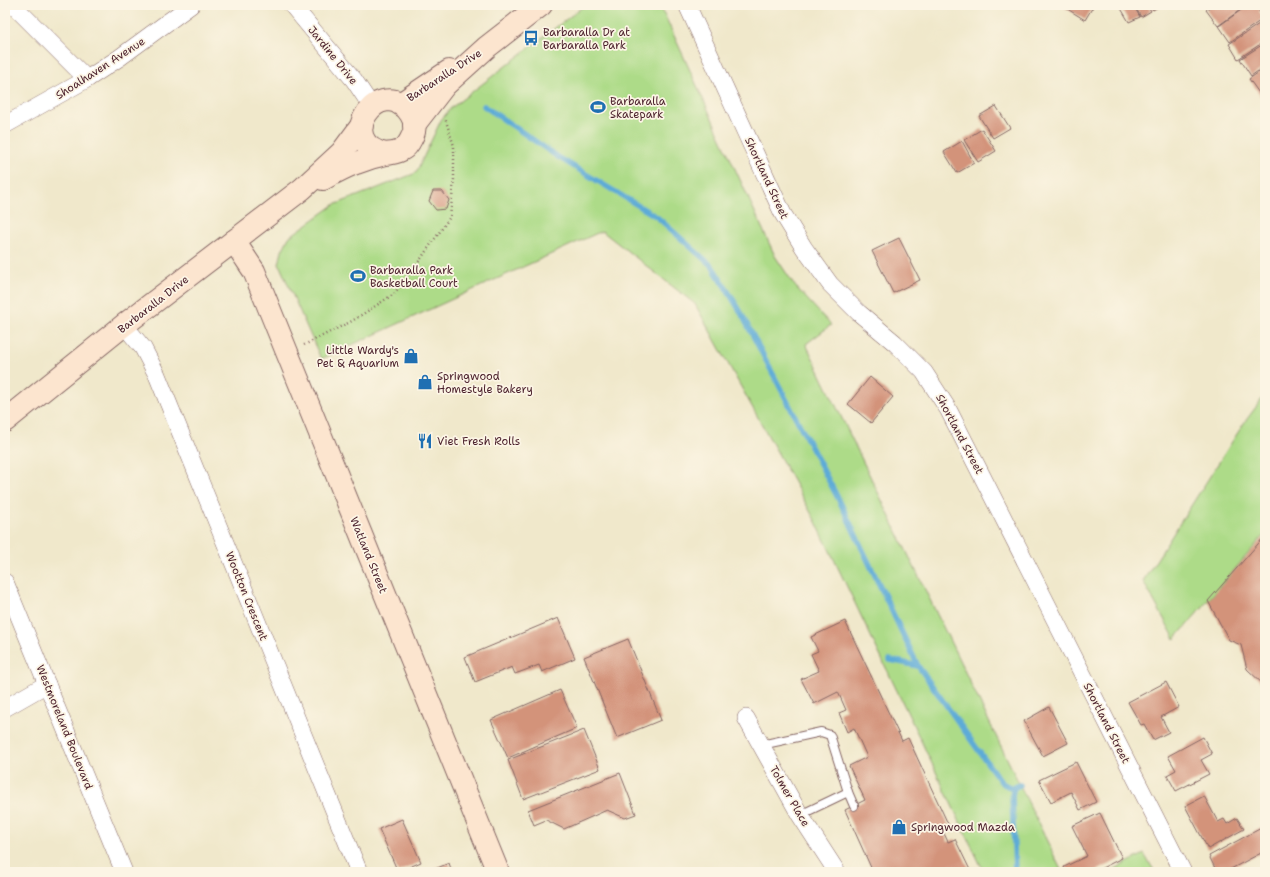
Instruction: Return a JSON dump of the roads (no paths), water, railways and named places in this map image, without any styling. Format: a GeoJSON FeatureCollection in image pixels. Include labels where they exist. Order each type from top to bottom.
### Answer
{"type":"FeatureCollection","features":[{"type":"Feature","properties":{"kind":"street"},"geometry":{"type":"LineString","coordinates":[[13,5],[87,79]]}},
{"type":"Feature","properties":{"kind":"street","name":"Shoalhaven Avenue"},"geometry":{"type":"LineString","coordinates":[[5,125],[87,79],[119,58],[191,5]]}},
{"type":"Feature","properties":{"kind":"street","name":"Jardine Drive"},"geometry":{"type":"LineString","coordinates":[[292,5],[354,80],[367,116]]}},
{"type":"Feature","properties":{"kind":"street","name":"Barbaralla Drive"},"geometry":{"type":"LineString","coordinates":[[400,104],[487,47],[542,5]]}},
{"type":"Feature","properties":{"kind":"street","name":"Shortland Street"},"geometry":{"type":"LineString","coordinates":[[687,5],[783,214],[804,248],[830,284],[859,313],[895,342],[924,372],[948,409],[1183,872]]}},
{"type":"Feature","properties":{"kind":"street","name":"Barbaralla Drive"},"geometry":{"type":"LineString","coordinates":[[414,125],[445,85],[487,47]]}},
{"type":"Feature","properties":{"kind":"street","name":"Barbaralla Drive"},"geometry":{"type":"LineString","coordinates":[[5,421],[124,325],[302,189],[342,152],[378,103],[392,101],[400,104],[407,109],[412,116],[414,134],[404,149],[395,153],[386,154],[357,163],[302,189]]}},
{"type":"Feature","properties":{"kind":"street"},"geometry":{"type":"LineString","coordinates":[[367,116],[362,133],[365,141],[378,152],[386,154]]}},
{"type":"Feature","properties":{"kind":"street","name":"Watland Street"},"geometry":{"type":"LineString","coordinates":[[234,241],[254,271],[498,872]]}},
{"type":"Feature","properties":{"kind":"street","name":"Wootton Crescent"},"geometry":{"type":"LineString","coordinates":[[124,325],[143,348],[157,375],[359,872]]}},
{"type":"Feature","properties":{"kind":"street","name":"Westmoreland Boulevard"},"geometry":{"type":"LineString","coordinates":[[5,582],[124,872]]}},
{"type":"Feature","properties":{"kind":"street"},"geometry":{"type":"LineString","coordinates":[[5,708],[47,684]]}},
{"type":"Feature","properties":{"kind":"street","name":"Tolmer Place"},"geometry":{"type":"LineString","coordinates":[[746,718],[800,815],[837,872]]}},
{"type":"Feature","properties":{"kind":"lane"},"geometry":{"type":"LineString","coordinates":[[761,745],[821,732],[830,735],[848,792],[854,806]]}},
{"type":"Feature","properties":{"kind":"lane"},"geometry":{"type":"LineString","coordinates":[[800,815],[848,792]]}},
{"type":"Feature","properties":{"kind":"waterway"},"geometry":{"type":"LineString","coordinates":[[484,106],[558,157],[657,217],[712,266],[739,309],[841,504],[918,666],[1001,782],[1010,787],[1020,785]]}},
{"type":"Feature","properties":{"kind":"waterway"},"geometry":{"type":"LineString","coordinates":[[890,660],[918,666]]}},
{"type":"Feature","properties":{"kind":"waterway"},"geometry":{"type":"LineString","coordinates":[[1015,787],[1012,796],[1015,872]]}},
{"type":"Feature","properties":{"kind":"place","name":"Barbaralla Dr at Barbaralla Park"},"geometry":{"type":"Point","coordinates":[531,38]}},
{"type":"Feature","properties":{"kind":"place","name":"Barbaralla Skatepark"},"geometry":{"type":"Point","coordinates":[598,107]}},
{"type":"Feature","properties":{"kind":"place","name":"Barbaralla Park Basketball Court"},"geometry":{"type":"Point","coordinates":[358,276]}},
{"type":"Feature","properties":{"kind":"place","name":"Little Wardy's Pet & Aquarium"},"geometry":{"type":"Point","coordinates":[411,356]}},
{"type":"Feature","properties":{"kind":"place","name":"Springwood Homestyle Bakery"},"geometry":{"type":"Point","coordinates":[425,382]}},
{"type":"Feature","properties":{"kind":"place","name":"Viet Fresh Rolls"},"geometry":{"type":"Point","coordinates":[425,441]}},
{"type":"Feature","properties":{"kind":"place","name":"Springwood Mazda"},"geometry":{"type":"Point","coordinates":[899,827]}}]}
